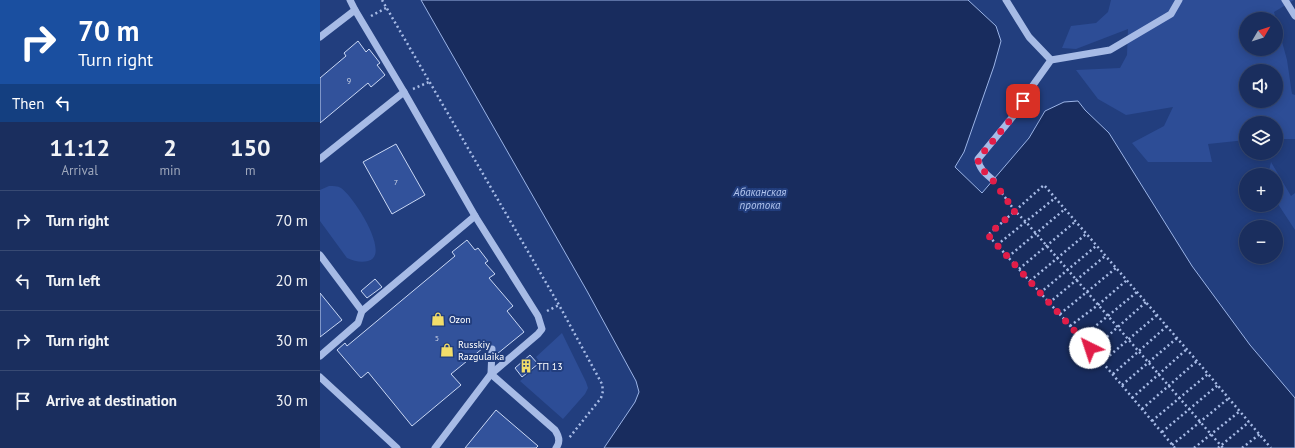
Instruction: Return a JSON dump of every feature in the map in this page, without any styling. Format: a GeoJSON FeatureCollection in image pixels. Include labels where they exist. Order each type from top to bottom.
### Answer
{"type":"FeatureCollection","features":[{"type":"Feature","properties":{"kind":"lane"},"geometry":{"type":"LineString","coordinates":[[350,0],[475,216],[538,316],[542,329],[491,374],[435,448]]}},
{"type":"Feature","properties":{"kind":"lane"},"geometry":{"type":"LineString","coordinates":[[1006,0],[1029,37],[1051,60]]}},
{"type":"Feature","properties":{"kind":"lane"},"geometry":{"type":"LineString","coordinates":[[993,180],[982,170],[978,159],[1015,114],[1051,60],[1110,50],[1170,14],[1179,0]]}},
{"type":"Feature","properties":{"kind":"lane"},"geometry":{"type":"LineString","coordinates":[[1285,0],[1295,16]]}},
{"type":"Feature","properties":{"kind":"lane"},"geometry":{"type":"LineString","coordinates":[[320,37],[355,10]]}},
{"type":"Feature","properties":{"kind":"lane"},"geometry":{"type":"LineString","coordinates":[[320,159],[404,92]]}},
{"type":"Feature","properties":{"kind":"lane"},"geometry":{"type":"LineString","coordinates":[[320,356],[358,323],[362,311],[475,216]]}},
{"type":"Feature","properties":{"kind":"lane"},"geometry":{"type":"LineString","coordinates":[[320,255],[362,311]]}},
{"type":"Feature","properties":{"kind":"lane"},"geometry":{"type":"LineString","coordinates":[[491,374],[492,349]]}},
{"type":"Feature","properties":{"kind":"lane"},"geometry":{"type":"LineString","coordinates":[[491,374],[556,430],[559,437],[558,446],[556,448]]}},
{"type":"Feature","properties":{"kind":"lane"},"geometry":{"type":"LineString","coordinates":[[320,377],[397,448]]}},
{"type":"Feature","properties":{"kind":"path"},"geometry":{"type":"LineString","coordinates":[[382,0],[559,305],[602,384],[603,391],[601,398],[566,442]]}},
{"type":"Feature","properties":{"kind":"path"},"geometry":{"type":"LineString","coordinates":[[362,22],[386,8]]}},
{"type":"Feature","properties":{"kind":"path"},"geometry":{"type":"LineString","coordinates":[[404,92],[429,82]]}},
{"type":"Feature","properties":{"kind":"path"},"geometry":{"type":"LineString","coordinates":[[993,180],[1015,211],[1047,245],[1221,447],[1249,422]]}},
{"type":"Feature","properties":{"kind":"path"},"geometry":{"type":"LineString","coordinates":[[1175,448],[1092,350],[988,235],[1044,186],[1187,349],[1270,447]]}},
{"type":"Feature","properties":{"kind":"path"},"geometry":{"type":"LineString","coordinates":[[997,245],[1055,198]]}},
{"type":"Feature","properties":{"kind":"path"},"geometry":{"type":"LineString","coordinates":[[1008,257],[1065,209]]}},
{"type":"Feature","properties":{"kind":"path"},"geometry":{"type":"LineString","coordinates":[[1019,269],[1076,222]]}},
{"type":"Feature","properties":{"kind":"path"},"geometry":{"type":"LineString","coordinates":[[1030,281],[1086,234]]}},
{"type":"Feature","properties":{"kind":"path"},"geometry":{"type":"LineString","coordinates":[[1040,293],[1096,246]]}},
{"type":"Feature","properties":{"kind":"path"},"geometry":{"type":"LineString","coordinates":[[1049,303],[1105,256]]}},
{"type":"Feature","properties":{"kind":"path"},"geometry":{"type":"LineString","coordinates":[[1060,314],[1116,268]]}},
{"type":"Feature","properties":{"kind":"path"},"geometry":{"type":"LineString","coordinates":[[1070,326],[1127,280]]}},
{"type":"Feature","properties":{"kind":"path"},"geometry":{"type":"LineString","coordinates":[[1081,338],[1137,292]]}},
{"type":"Feature","properties":{"kind":"path"},"geometry":{"type":"LineString","coordinates":[[1092,350],[1146,302]]}},
{"type":"Feature","properties":{"kind":"path"},"geometry":{"type":"LineString","coordinates":[[1102,362],[1157,315]]}},
{"type":"Feature","properties":{"kind":"path"},"geometry":{"type":"LineString","coordinates":[[1112,374],[1167,326]]}},
{"type":"Feature","properties":{"kind":"path"},"geometry":{"type":"LineString","coordinates":[[1122,385],[1177,338]]}},
{"type":"Feature","properties":{"kind":"path"},"geometry":{"type":"LineString","coordinates":[[1132,398],[1187,349]]}},
{"type":"Feature","properties":{"kind":"path"},"geometry":{"type":"LineString","coordinates":[[1142,409],[1197,361]]}},
{"type":"Feature","properties":{"kind":"path"},"geometry":{"type":"LineString","coordinates":[[1152,421],[1208,374]]}},
{"type":"Feature","properties":{"kind":"path"},"geometry":{"type":"LineString","coordinates":[[1162,432],[1218,386]]}},
{"type":"Feature","properties":{"kind":"path"},"geometry":{"type":"LineString","coordinates":[[1172,445],[1229,398]]}},
{"type":"Feature","properties":{"kind":"path"},"geometry":{"type":"LineString","coordinates":[[1194,448],[1240,411]]}},
{"type":"Feature","properties":{"kind":"path"},"geometry":{"type":"LineString","coordinates":[[1242,448],[1260,434]]}},
{"type":"Feature","properties":{"kind":"shaded area"},"geometry":{"type":"Polygon","coordinates":[[[1111,0],[1294,0],[1274,12],[1239,12],[1239,56],[1283,56],[1283,45],[1287,60],[1292,94],[1295,95],[1295,139],[1283,139],[1283,116],[1239,116],[1239,141],[1208,144],[1212,162],[1148,162],[1132,143],[1164,126],[1173,107],[1126,115],[1098,99],[1076,70],[1120,68],[1127,55],[1128,29],[1076,49],[1062,48],[1071,26],[1096,23],[1108,12],[1111,0]]]}},
{"type":"Feature","properties":{"kind":"shaded area"},"geometry":{"type":"Polygon","coordinates":[[[1271,162],[1275,168],[1270,168],[1271,162]]]}},
{"type":"Feature","properties":{"kind":"shaded area"},"geometry":{"type":"Polygon","coordinates":[[[1283,182],[1291,196],[1295,193],[1295,230],[1283,212],[1283,182]]]}},
{"type":"Feature","properties":{"kind":"shaded area"},"geometry":{"type":"Polygon","coordinates":[[[329,186],[340,187],[347,193],[368,225],[376,248],[374,256],[368,261],[363,262],[347,258],[320,221],[320,190],[329,186]]]}},
{"type":"Feature","properties":{"kind":"shaded area"},"geometry":{"type":"Polygon","coordinates":[[[562,333],[588,388],[585,394],[563,419],[520,381],[541,364],[536,357],[562,333]]]}},
{"type":"Feature","properties":{"kind":"water","name":"Абаканская протока"},"geometry":{"type":"Polygon","coordinates":[[[421,0],[968,0],[996,26],[1001,41],[994,66],[964,152],[955,167],[982,193],[1029,138],[1045,111],[1064,102],[1078,101],[1085,110],[1109,133],[1192,266],[1250,345],[1295,398],[1295,448],[604,448],[635,402],[639,392],[636,381],[587,291],[421,0]]]}},
{"type":"Feature","properties":{"kind":"building"},"geometry":{"type":"Polygon","coordinates":[[[358,41],[366,52],[369,49],[380,63],[377,65],[385,75],[371,87],[368,83],[320,123],[320,78],[346,56],[344,53],[358,41]]]}},
{"type":"Feature","properties":{"kind":"building"},"geometry":{"type":"Polygon","coordinates":[[[396,144],[425,195],[392,214],[363,162],[396,144]]]}},
{"type":"Feature","properties":{"kind":"building"},"geometry":{"type":"Polygon","coordinates":[[[467,240],[475,250],[478,248],[488,261],[485,263],[495,274],[489,278],[513,306],[507,311],[524,332],[497,354],[488,344],[451,374],[461,385],[412,426],[368,372],[361,378],[337,350],[345,343],[347,346],[455,256],[452,252],[467,240]]]}},
{"type":"Feature","properties":{"kind":"building"},"geometry":{"type":"Polygon","coordinates":[[[375,279],[382,287],[367,298],[361,291],[375,279]]]}},
{"type":"Feature","properties":{"kind":"building"},"geometry":{"type":"Polygon","coordinates":[[[320,293],[342,320],[320,337],[320,293]]]}},
{"type":"Feature","properties":{"kind":"building","name":"ТП 13"},"geometry":{"type":"Polygon","coordinates":[[[530,355],[538,364],[522,377],[515,368],[530,355]]]}},
{"type":"Feature","properties":{"kind":"building"},"geometry":{"type":"Polygon","coordinates":[[[496,410],[538,446],[536,448],[465,448],[496,410]]]}},
{"type":"Feature","properties":{"kind":"place","name":"Ozon"},"geometry":{"type":"Point","coordinates":[438,319]}},
{"type":"Feature","properties":{"kind":"place","name":"Russkiy Razgulaika"},"geometry":{"type":"Point","coordinates":[447,350]}},
{"type":"Feature","properties":{"kind":"place","name":"ТП 13"},"geometry":{"type":"Point","coordinates":[526,366]}},
{"type":"Feature","properties":{"kind":"route"},"geometry":{"type":"LineString","coordinates":[[1023,101],[1015,114],[978,159],[982,170],[993,180],[1015,211],[988,235],[1090,348]]}}]}
